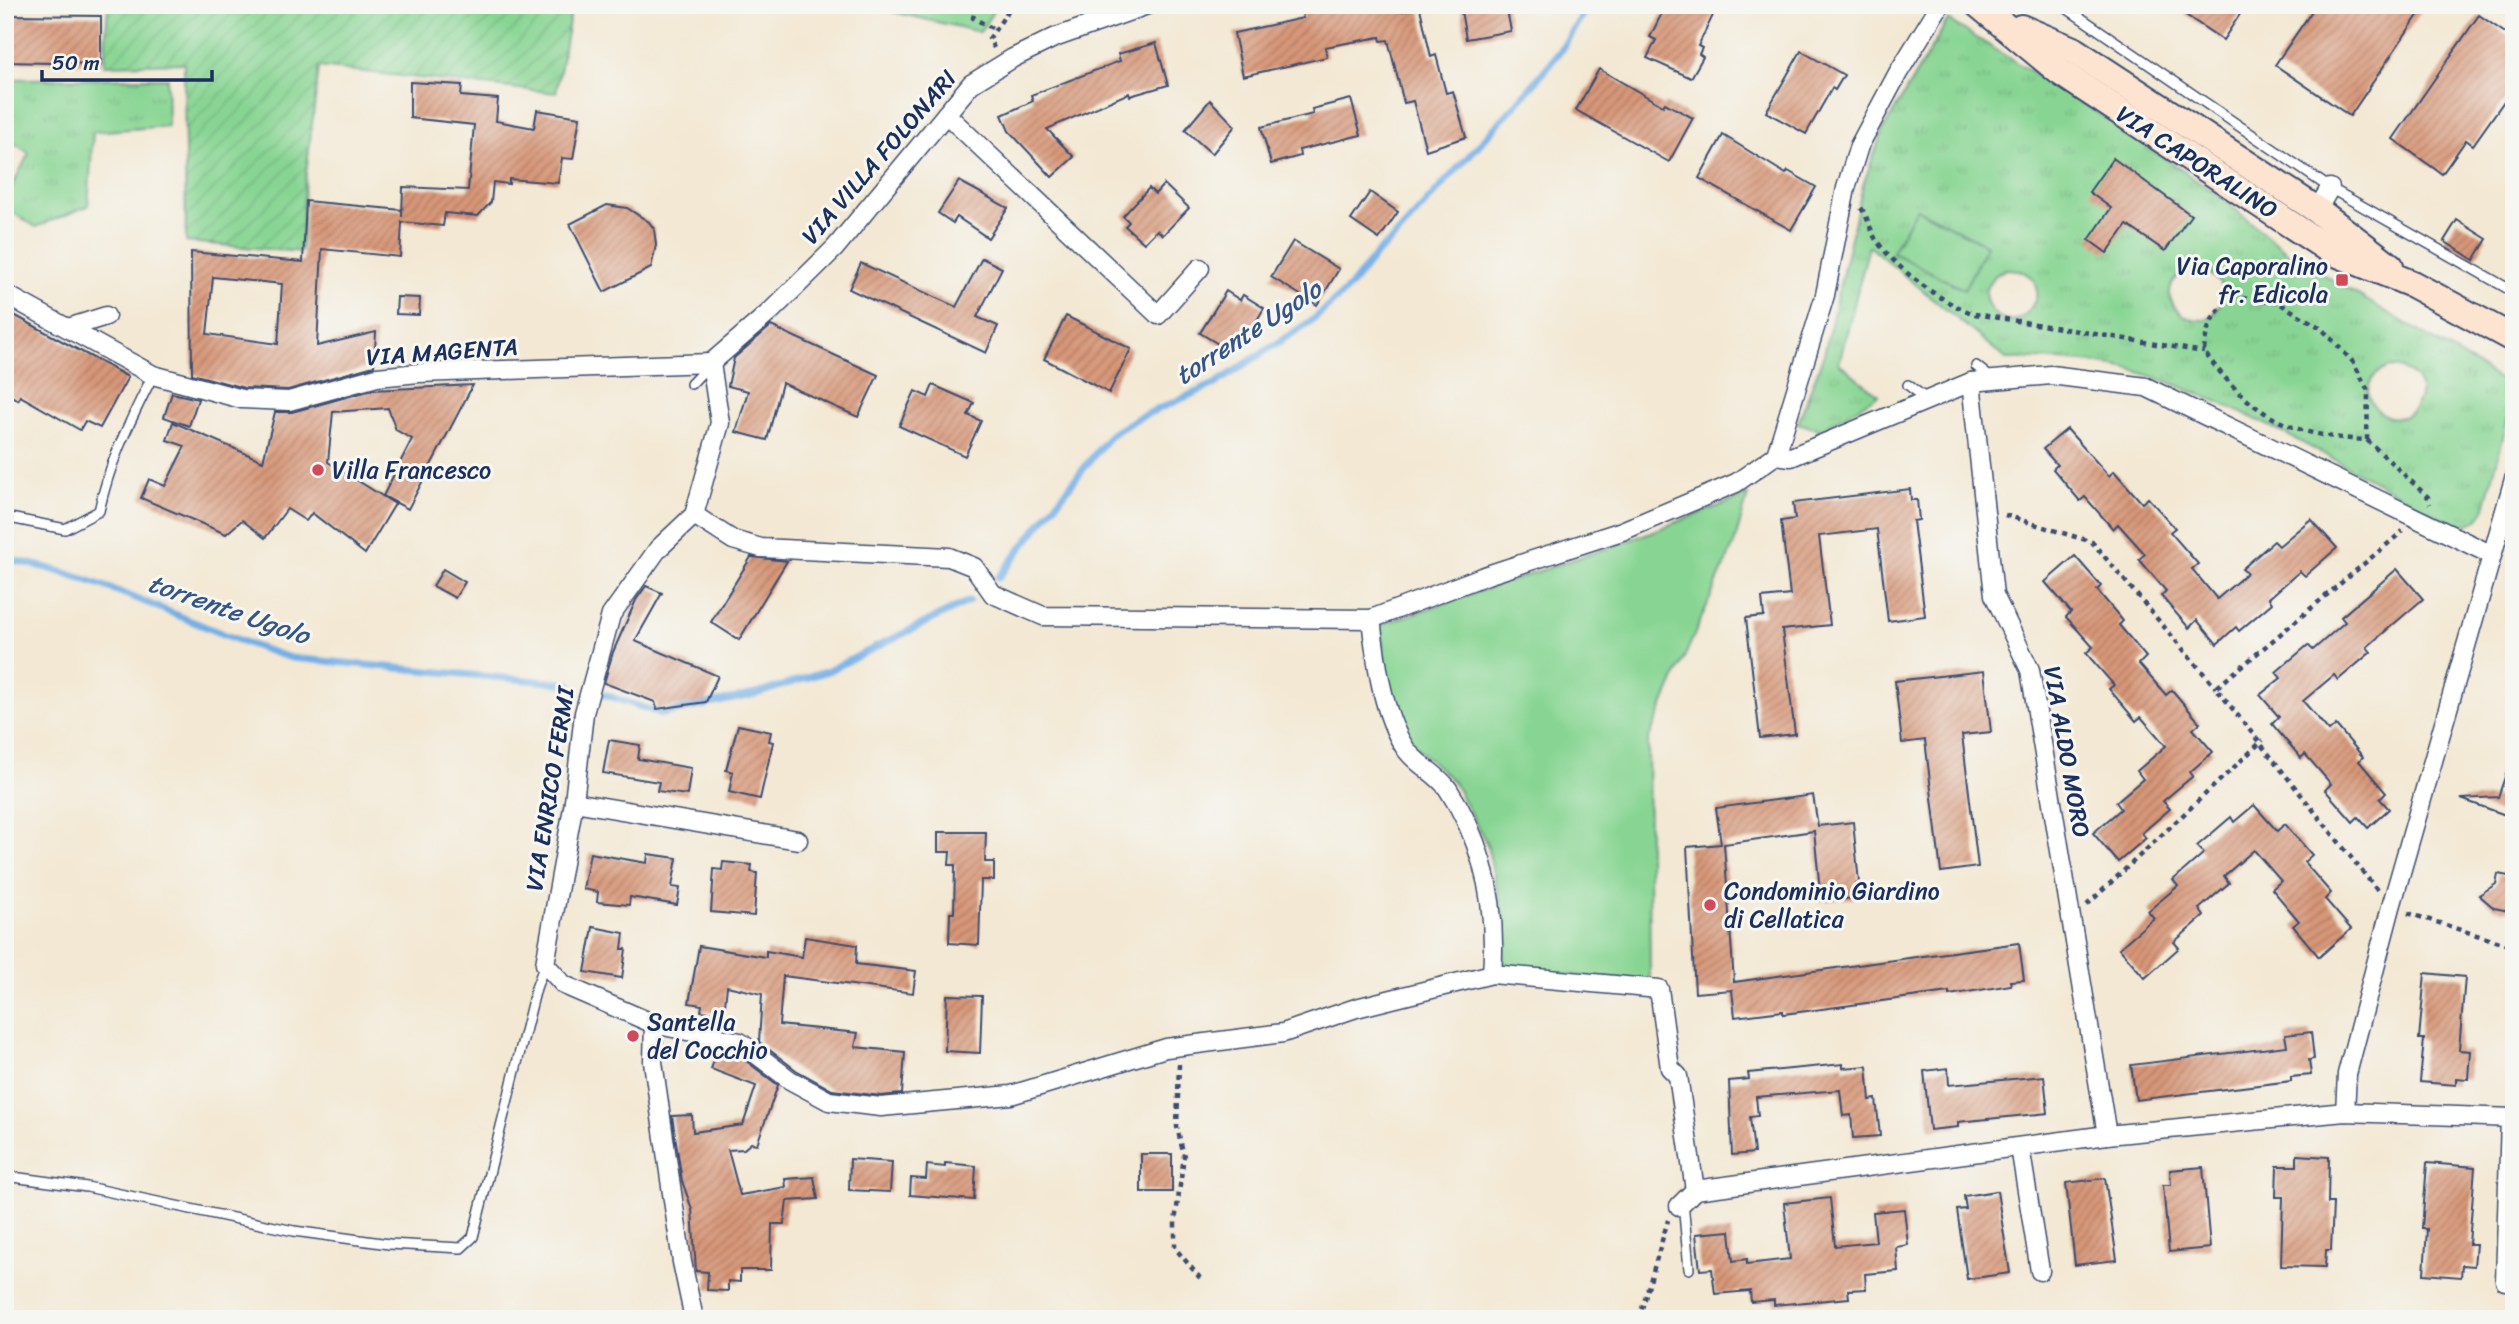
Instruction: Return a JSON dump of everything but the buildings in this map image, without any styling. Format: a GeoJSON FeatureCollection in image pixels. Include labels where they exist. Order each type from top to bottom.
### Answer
{"type":"FeatureCollection","features":[{"type":"Feature","properties":{"kind":"street","name":"VIA VILLA FOLONARI"},"geometry":{"type":"LineString","coordinates":[[711,363],[771,311],[835,248],[971,84],[1013,58],[1112,15],[1147,5]]}},
{"type":"Feature","properties":{"kind":"street"},"geometry":{"type":"LineString","coordinates":[[711,363],[720,423],[694,515],[733,540],[761,548],[949,557],[974,566],[993,594],[1043,616],[1371,619],[1487,575],[1633,527],[1736,483],[1776,455],[1825,295],[1846,188],[1860,146],[1898,73],[1940,5]]}},
{"type":"Feature","properties":{"kind":"street","name":"VIA CAPORALINO"},"geometry":{"type":"LineString","coordinates":[[1988,11],[2073,50],[2323,199],[2412,284]]}},
{"type":"Feature","properties":{"kind":"street","name":"VIA CAPORALINO"},"geometry":{"type":"LineString","coordinates":[[1988,11],[2060,72],[2331,251],[2412,284],[2514,339]]}},
{"type":"Feature","properties":{"kind":"street"},"geometry":{"type":"LineString","coordinates":[[946,114],[1158,315],[1200,268]]}},
{"type":"Feature","properties":{"kind":"street","name":"VIA MAGENTA"},"geometry":{"type":"LineString","coordinates":[[5,294],[153,375],[242,399],[289,401],[377,377],[408,374],[711,363]]}},
{"type":"Feature","properties":{"kind":"street"},"geometry":{"type":"LineString","coordinates":[[68,328],[106,316]]}},
{"type":"Feature","properties":{"kind":"street"},"geometry":{"type":"LineString","coordinates":[[1776,455],[1791,457],[1928,400],[1973,374],[1994,380],[2051,375],[2146,387],[2490,554]]}},
{"type":"Feature","properties":{"kind":"street","name":"VIA ALDO MORO"},"geometry":{"type":"LineString","coordinates":[[1973,374],[1994,594],[2031,670],[2107,1135]]}},
{"type":"Feature","properties":{"kind":"street"},"geometry":{"type":"LineString","coordinates":[[2345,1112],[2347,1074],[2391,907],[2490,554],[2514,479]]}},
{"type":"Feature","properties":{"kind":"street","name":"VIA ENRICO FERMI"},"geometry":{"type":"LineString","coordinates":[[545,964],[574,802],[584,713],[611,615],[658,549],[694,515]]}},
{"type":"Feature","properties":{"kind":"street"},"geometry":{"type":"LineString","coordinates":[[1371,619],[1378,682],[1405,749],[1446,787],[1479,848],[1495,931],[1492,974]]}},
{"type":"Feature","properties":{"kind":"street"},"geometry":{"type":"LineString","coordinates":[[574,802],[798,839]]}},
{"type":"Feature","properties":{"kind":"street"},"geometry":{"type":"LineString","coordinates":[[545,964],[564,985],[654,1024],[740,1042],[790,1080],[829,1101],[881,1107],[1011,1095],[1180,1046],[1283,1033],[1356,1008],[1492,974],[1658,989],[1670,1068],[1678,1076],[1686,1199],[2107,1135],[2345,1112],[2512,1118],[2505,1281]]}},
{"type":"Feature","properties":{"kind":"street"},"geometry":{"type":"LineString","coordinates":[[654,1024],[653,1062],[693,1314]]}},
{"type":"Feature","properties":{"kind":"street"},"geometry":{"type":"LineString","coordinates":[[2020,1147],[2040,1271]]}},
{"type":"Feature","properties":{"kind":"lane","name":"VIA CAPORALINO"},"geometry":{"type":"LineString","coordinates":[[2062,5],[2323,199],[2514,292]]}},
{"type":"Feature","properties":{"kind":"lane"},"geometry":{"type":"LineString","coordinates":[[691,384],[711,363]]}},
{"type":"Feature","properties":{"kind":"lane"},"geometry":{"type":"LineString","coordinates":[[5,517],[65,529],[99,511],[108,470],[127,423],[153,375]]}},
{"type":"Feature","properties":{"kind":"lane"},"geometry":{"type":"LineString","coordinates":[[1908,385],[1928,400]]}},
{"type":"Feature","properties":{"kind":"lane"},"geometry":{"type":"LineString","coordinates":[[5,1176],[87,1187],[294,1231],[389,1244],[461,1248],[473,1237],[536,989],[545,964]]}},
{"type":"Feature","properties":{"kind":"lane"},"geometry":{"type":"LineString","coordinates":[[1686,1199],[1689,1269]]}},
{"type":"Feature","properties":{"kind":"path"},"geometry":{"type":"LineString","coordinates":[[976,5],[973,18],[996,30]]}},
{"type":"Feature","properties":{"kind":"path"},"geometry":{"type":"LineString","coordinates":[[997,52],[989,39],[1012,5]]}},
{"type":"Feature","properties":{"kind":"path"},"geometry":{"type":"LineString","coordinates":[[1846,188],[1865,214],[1875,237],[1890,258],[1955,308],[1975,314],[2204,352]]}},
{"type":"Feature","properties":{"kind":"path"},"geometry":{"type":"LineString","coordinates":[[2367,440],[2368,391],[2365,379],[2321,328],[2277,302],[2232,297],[2211,315],[2204,352],[2233,390],[2280,424],[2341,439],[2367,440],[2428,497],[2432,513]]}},
{"type":"Feature","properties":{"kind":"path"},"geometry":{"type":"LineString","coordinates":[[1984,508],[2092,542],[2216,688],[2391,907],[2514,947]]}},
{"type":"Feature","properties":{"kind":"path"},"geometry":{"type":"LineString","coordinates":[[2216,688],[2408,527]]}},
{"type":"Feature","properties":{"kind":"path"},"geometry":{"type":"LineString","coordinates":[[2072,920],[2263,740]]}},
{"type":"Feature","properties":{"kind":"path"},"geometry":{"type":"LineString","coordinates":[[1180,1046],[1177,1127],[1184,1156],[1175,1222],[1175,1248],[1200,1278]]}},
{"type":"Feature","properties":{"kind":"path"},"geometry":{"type":"LineString","coordinates":[[1639,1319],[1669,1217],[1686,1199]]}},
{"type":"Feature","properties":{"kind":"green space"},"geometry":{"type":"Polygon","coordinates":[[[108,5],[572,5],[556,93],[319,67],[304,190],[301,252],[186,242],[184,63],[104,65],[108,5]]]}},
{"type":"Feature","properties":{"kind":"green space"},"geometry":{"type":"Polygon","coordinates":[[[851,5],[997,5],[980,32],[881,9],[851,5]]]}},
{"type":"Feature","properties":{"kind":"green space"},"geometry":{"type":"Polygon","coordinates":[[[1948,20],[2120,127],[2219,196],[2289,254],[2506,383],[2512,402],[2482,513],[2472,523],[2452,523],[2259,421],[2180,386],[2139,372],[2073,361],[2006,359],[1869,246],[1839,363],[1878,395],[1820,430],[1798,423],[1824,354],[1863,185],[1883,130],[1948,20]],[[1916,208],[1892,252],[1964,290],[1987,245],[1916,208]],[[2006,269],[1988,285],[1987,302],[2001,319],[2013,320],[2024,315],[2033,305],[2036,294],[2034,282],[2025,273],[2006,269]],[[2191,269],[2176,279],[2170,290],[2178,311],[2189,318],[2200,320],[2211,316],[2220,304],[2222,296],[2220,284],[2216,279],[2205,272],[2191,269]],[[2389,367],[2374,377],[2368,388],[2376,409],[2386,416],[2398,418],[2409,414],[2418,402],[2420,394],[2418,382],[2414,377],[2403,370],[2389,367]]]}},
{"type":"Feature","properties":{"kind":"green space"},"geometry":{"type":"Polygon","coordinates":[[[167,78],[168,126],[93,132],[88,206],[36,227],[5,208],[5,200],[29,153],[5,137],[5,79],[167,78]]]}},
{"type":"Feature","properties":{"kind":"green space"},"geometry":{"type":"Polygon","coordinates":[[[1916,207],[1987,245],[1964,290],[1892,252],[1916,207]]]}},
{"type":"Feature","properties":{"kind":"green space"},"geometry":{"type":"Polygon","coordinates":[[[1748,495],[1734,544],[1648,740],[1650,982],[1503,969],[1505,929],[1487,844],[1453,781],[1411,742],[1387,680],[1380,625],[1622,543],[1748,495]]]}},
{"type":"Feature","properties":{"kind":"waterway","name":"torrente Ugolo"},"geometry":{"type":"LineString","coordinates":[[998,578],[1110,435],[1138,418],[1215,384],[1314,319],[1349,288],[1376,254],[1395,237],[1526,93],[1561,50],[1588,5]]}},
{"type":"Feature","properties":{"kind":"waterway","name":"torrente Ugolo"},"geometry":{"type":"LineString","coordinates":[[5,559],[78,577],[219,633],[291,658],[570,684]]}},
{"type":"Feature","properties":{"kind":"waterway"},"geometry":{"type":"LineString","coordinates":[[603,694],[662,714],[756,694],[828,671],[969,601]]}},
{"type":"Feature","properties":{"kind":"place","name":"Via Caporalino fr. Edicola"},"geometry":{"type":"Point","coordinates":[2342,280]}},
{"type":"Feature","properties":{"kind":"place","name":"Villa Francesco"},"geometry":{"type":"Point","coordinates":[318,470]}},
{"type":"Feature","properties":{"kind":"place","name":"Condominio Giardino di Cellatica"},"geometry":{"type":"Point","coordinates":[1710,905]}},
{"type":"Feature","properties":{"kind":"place","name":"Santella del Cocchio"},"geometry":{"type":"Point","coordinates":[633,1036]}}]}
